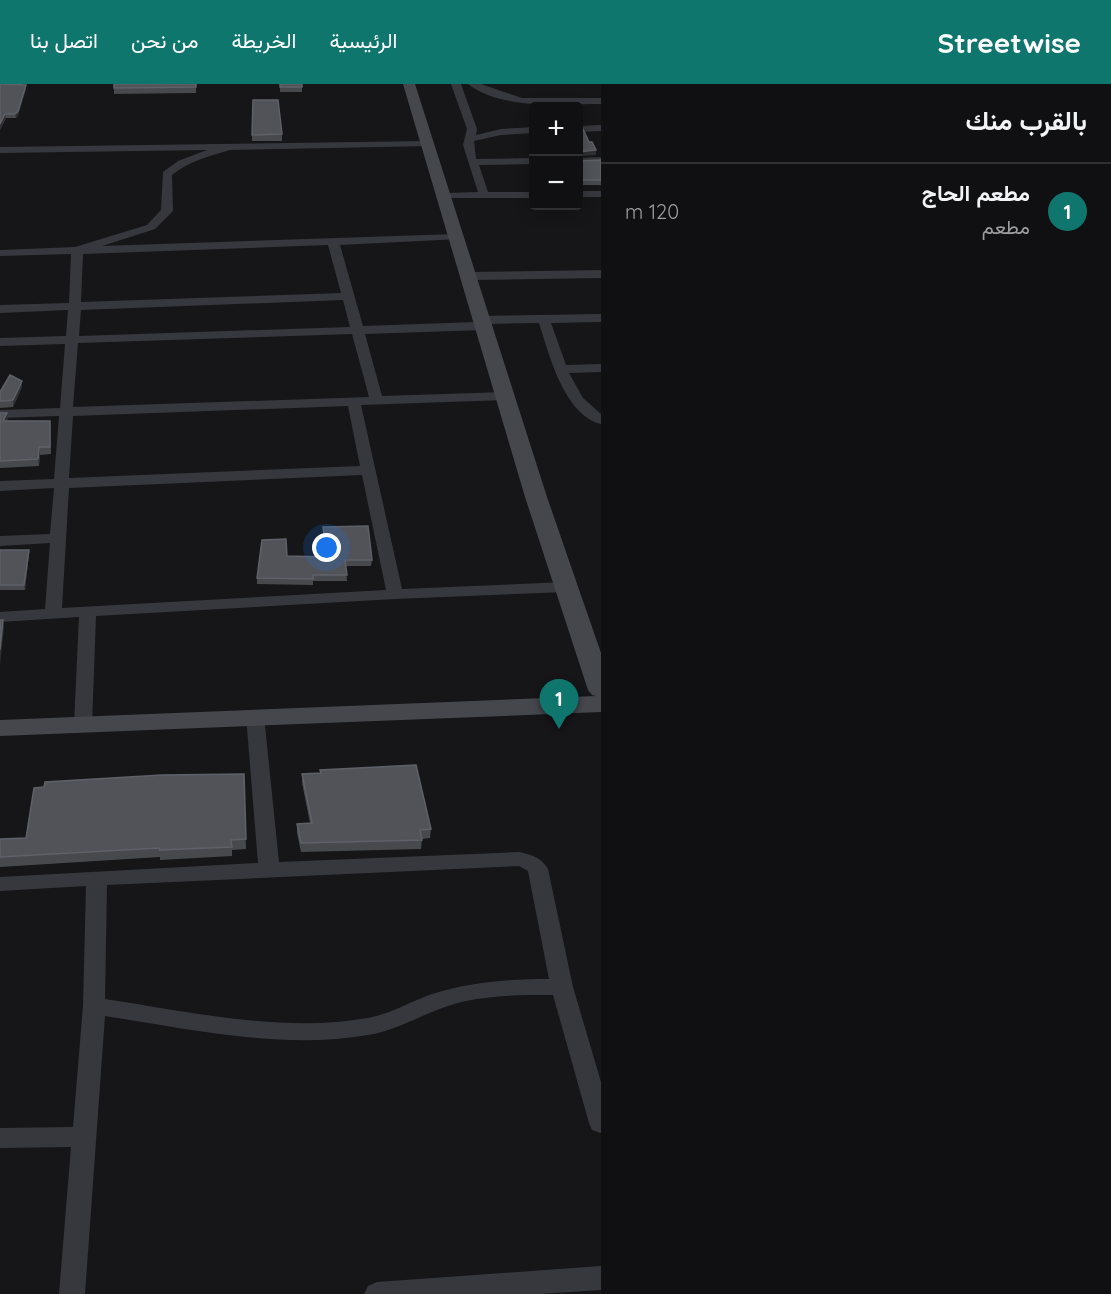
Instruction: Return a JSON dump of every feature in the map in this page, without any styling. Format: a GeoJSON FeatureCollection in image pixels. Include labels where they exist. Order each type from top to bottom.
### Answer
{"type":"FeatureCollection","features":[{"type":"Feature","properties":{"kind":"street"},"geometry":{"type":"LineString","coordinates":[[410,84],[482,323],[601,690]]}},
{"type":"Feature","properties":{"kind":"street"},"geometry":{"type":"LineString","coordinates":[[456,84],[472,129],[468,145],[484,195]]}},
{"type":"Feature","properties":{"kind":"street"},"geometry":{"type":"LineString","coordinates":[[473,84],[522,101],[601,101]]}},
{"type":"Feature","properties":{"kind":"street"},"geometry":{"type":"LineString","coordinates":[[583,129],[601,128]]}},
{"type":"Feature","properties":{"kind":"street"},"geometry":{"type":"LineString","coordinates":[[469,139],[501,132],[529,130]]}},
{"type":"Feature","properties":{"kind":"street"},"geometry":{"type":"LineString","coordinates":[[0,150],[428,144]]}},
{"type":"Feature","properties":{"kind":"street"},"geometry":{"type":"LineString","coordinates":[[77,250],[151,227],[167,211],[167,174],[176,165],[232,146]]}},
{"type":"Feature","properties":{"kind":"street"},"geometry":{"type":"LineString","coordinates":[[583,161],[601,160]]}},
{"type":"Feature","properties":{"kind":"street"},"geometry":{"type":"LineString","coordinates":[[473,162],[529,161]]}},
{"type":"Feature","properties":{"kind":"street"},"geometry":{"type":"LineString","coordinates":[[583,194],[601,194]]}},
{"type":"Feature","properties":{"kind":"street"},"geometry":{"type":"LineString","coordinates":[[444,196],[529,195]]}},
{"type":"Feature","properties":{"kind":"street"},"geometry":{"type":"LineString","coordinates":[[0,253],[456,237]]}},
{"type":"Feature","properties":{"kind":"street"},"geometry":{"type":"LineString","coordinates":[[333,241],[346,296],[377,402]]}},
{"type":"Feature","properties":{"kind":"street"},"geometry":{"type":"LineString","coordinates":[[53,614],[73,340],[77,250]]}},
{"type":"Feature","properties":{"kind":"street"},"geometry":{"type":"LineString","coordinates":[[469,276],[601,274]]}},
{"type":"Feature","properties":{"kind":"street"},"geometry":{"type":"LineString","coordinates":[[0,309],[346,296]]}},
{"type":"Feature","properties":{"kind":"street"},"geometry":{"type":"LineString","coordinates":[[544,318],[561,369],[580,406],[601,420]]}},
{"type":"Feature","properties":{"kind":"street"},"geometry":{"type":"LineString","coordinates":[[0,342],[356,330],[544,318],[601,318]]}},
{"type":"Feature","properties":{"kind":"street"},"geometry":{"type":"LineString","coordinates":[[561,369],[601,368]]}},
{"type":"Feature","properties":{"kind":"street"},"geometry":{"type":"LineString","coordinates":[[0,414],[506,396]]}},
{"type":"Feature","properties":{"kind":"street"},"geometry":{"type":"LineString","coordinates":[[354,403],[395,594]]}},
{"type":"Feature","properties":{"kind":"street"},"geometry":{"type":"LineString","coordinates":[[0,486],[368,470]]}},
{"type":"Feature","properties":{"kind":"street"},"geometry":{"type":"LineString","coordinates":[[0,541],[58,538]]}},
{"type":"Feature","properties":{"kind":"street"},"geometry":{"type":"LineString","coordinates":[[0,617],[395,594],[566,587]]}},
{"type":"Feature","properties":{"kind":"street"},"geometry":{"type":"LineString","coordinates":[[83,724],[88,612]]}},
{"type":"Feature","properties":{"kind":"street"},"geometry":{"type":"LineString","coordinates":[[0,728],[255,716],[601,704]]}},
{"type":"Feature","properties":{"kind":"street"},"geometry":{"type":"LineString","coordinates":[[255,716],[269,869]]}},
{"type":"Feature","properties":{"kind":"street"},"geometry":{"type":"LineString","coordinates":[[0,884],[269,869],[519,859],[531,862],[538,869],[562,987],[601,1123]]}},
{"type":"Feature","properties":{"kind":"street"},"geometry":{"type":"LineString","coordinates":[[72,1294],[94,1006],[97,880]]}},
{"type":"Feature","properties":{"kind":"street"},"geometry":{"type":"LineString","coordinates":[[94,1006],[238,1026],[298,1031],[333,1031],[369,1027],[457,995],[509,988],[562,987]]}},
{"type":"Feature","properties":{"kind":"street"},"geometry":{"type":"LineString","coordinates":[[0,1138],[83,1137]]}},
{"type":"Feature","properties":{"kind":"street"},"geometry":{"type":"LineString","coordinates":[[377,1294],[601,1278]]}},
{"type":"Feature","properties":{"kind":"building"},"geometry":{"type":"Polygon","coordinates":[[[0,84],[26,85],[18,111],[15,114],[5,114],[0,124],[0,84]]]}},
{"type":"Feature","properties":{"kind":"building"},"geometry":{"type":"Polygon","coordinates":[[[114,84],[196,84],[196,87],[114,88],[114,84]]]}},
{"type":"Feature","properties":{"kind":"building"},"geometry":{"type":"Polygon","coordinates":[[[280,84],[302,84],[302,87],[280,87],[280,84]]]}},
{"type":"Feature","properties":{"kind":"building"},"geometry":{"type":"Polygon","coordinates":[[[253,100],[278,100],[282,134],[252,135],[253,100]]]}},
{"type":"Feature","properties":{"kind":"building"},"geometry":{"type":"Polygon","coordinates":[[[583,129],[589,142],[592,142],[596,150],[583,152],[583,129]]]}},
{"type":"Feature","properties":{"kind":"building"},"geometry":{"type":"Polygon","coordinates":[[[601,160],[601,180],[583,180],[583,161],[601,160]]]}},
{"type":"Feature","properties":{"kind":"building"},"geometry":{"type":"Polygon","coordinates":[[[10,375],[22,381],[13,400],[0,401],[0,392],[10,375]]]}},
{"type":"Feature","properties":{"kind":"building"},"geometry":{"type":"Polygon","coordinates":[[[0,413],[7,413],[3,421],[50,421],[50,447],[39,447],[38,459],[0,461],[0,413]]]}},
{"type":"Feature","properties":{"kind":"building"},"geometry":{"type":"Polygon","coordinates":[[[368,526],[372,560],[345,560],[347,575],[313,575],[313,579],[257,578],[262,540],[286,539],[287,556],[327,557],[323,527],[368,526]]]}},
{"type":"Feature","properties":{"kind":"building"},"geometry":{"type":"Polygon","coordinates":[[[0,550],[29,550],[24,585],[0,585],[0,550]]]}},
{"type":"Feature","properties":{"kind":"building"},"geometry":{"type":"Polygon","coordinates":[[[0,620],[3,620],[0,650],[0,620]]]}},
{"type":"Feature","properties":{"kind":"building"},"geometry":{"type":"Polygon","coordinates":[[[416,765],[431,829],[420,830],[422,840],[301,843],[297,824],[312,823],[302,774],[321,773],[320,770],[416,765]]]}},
{"type":"Feature","properties":{"kind":"building"},"geometry":{"type":"Polygon","coordinates":[[[244,774],[246,839],[231,840],[232,847],[160,850],[159,848],[0,857],[0,839],[26,838],[34,788],[44,787],[45,782],[162,775],[244,774]]]}},
{"type":"Feature","properties":{"kind":"place","name":"مطعم الحاج"},"geometry":{"type":"Point","coordinates":[559,729]}}]}
